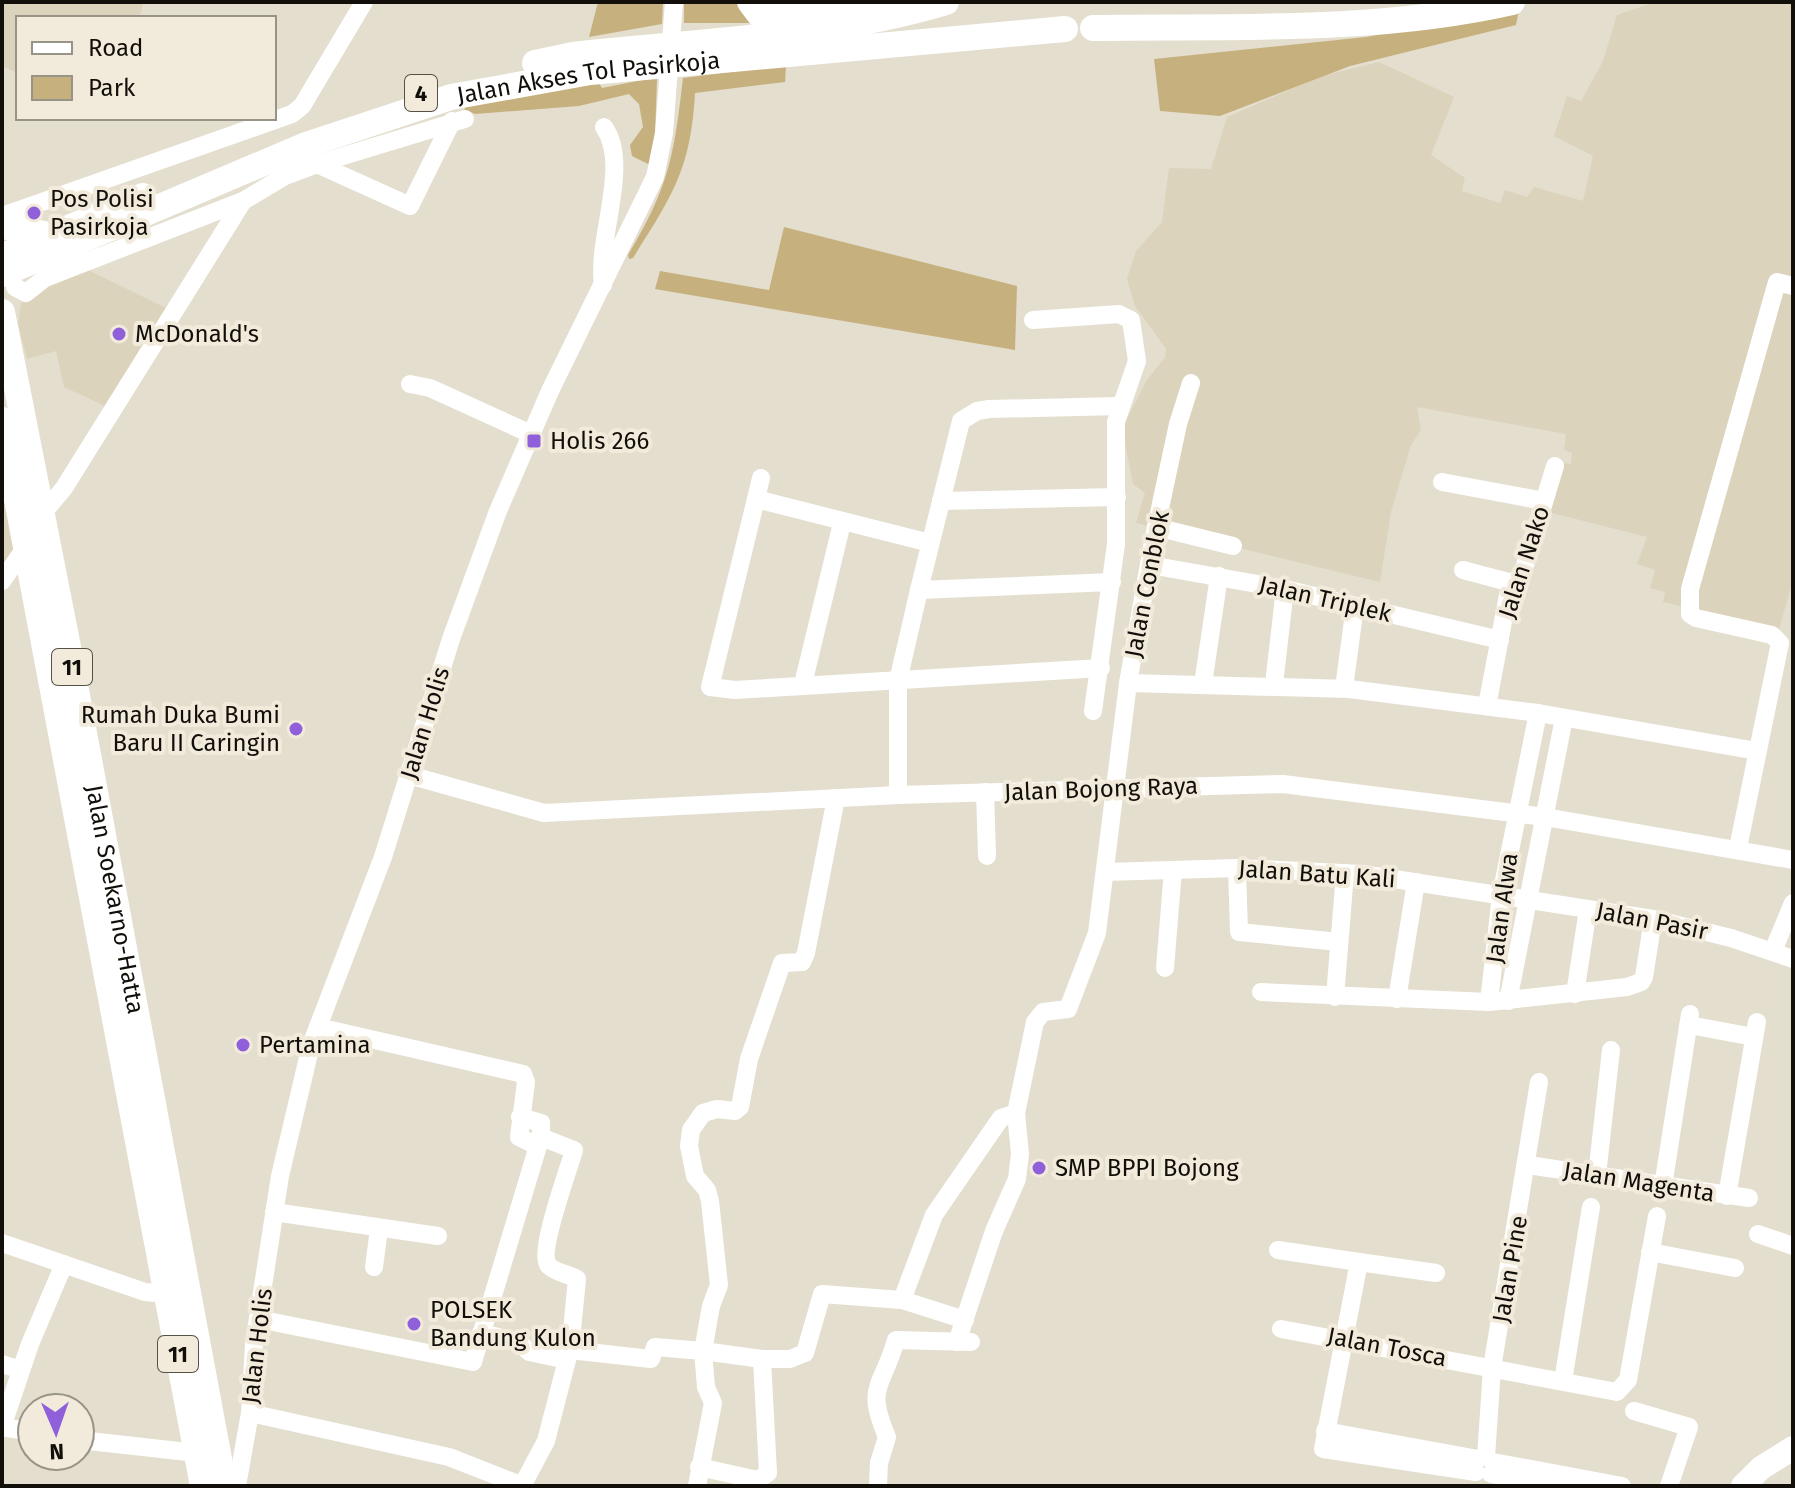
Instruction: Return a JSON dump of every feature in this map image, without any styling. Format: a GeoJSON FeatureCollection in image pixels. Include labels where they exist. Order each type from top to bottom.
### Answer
{"type":"FeatureCollection","features":[{"type":"Feature","properties":{"kind":"highway"},"geometry":{"type":"LineString","coordinates":[[750,2],[759,14],[770,17],[884,2]]}},
{"type":"Feature","properties":{"kind":"highway","name":"Jalan Akses Tol Pasirkoja"},"geometry":{"type":"LineString","coordinates":[[2,257],[314,125],[494,72],[573,55],[888,20],[946,2]]}},
{"type":"Feature","properties":{"kind":"highway"},"geometry":{"type":"LineString","coordinates":[[1093,28],[1342,24],[1397,20],[1512,2]]}},
{"type":"Feature","properties":{"kind":"highway","name":"Jalan Akses Tol Pasirkoja"},"geometry":{"type":"LineString","coordinates":[[8,281],[85,241],[306,145],[451,97],[514,82],[682,62],[847,51],[1065,29]]}},
{"type":"Feature","properties":{"kind":"highway"},"geometry":{"type":"LineString","coordinates":[[2,226],[49,235]]}},
{"type":"Feature","properties":{"kind":"highway"},"geometry":{"type":"LineString","coordinates":[[8,281],[8,345]]}},
{"type":"Feature","properties":{"kind":"highway","name":"Jalan Soekarno-Hatta"},"geometry":{"type":"LineString","coordinates":[[2,312],[42,514],[120,992]]}},
{"type":"Feature","properties":{"kind":"highway","name":"Jalan Soekarno-Hatta"},"geometry":{"type":"LineString","coordinates":[[2,420],[25,548],[120,992],[164,1221],[220,1467]]}},
{"type":"Feature","properties":{"kind":"highway","name":"Jalan Soekarno-Hatta"},"geometry":{"type":"LineString","coordinates":[[164,1221],[167,1294],[220,1467]]}},
{"type":"Feature","properties":{"kind":"highway","name":"Jalan Soekarno-Hatta"},"geometry":{"type":"LineString","coordinates":[[203,1486],[220,1467]]}},
{"type":"Feature","properties":{"kind":"main road"},"geometry":{"type":"LineString","coordinates":[[1743,1486],[1761,1468],[1791,1453]]}},
{"type":"Feature","properties":{"kind":"street"},"geometry":{"type":"LineString","coordinates":[[276,120],[292,114],[302,106],[364,2]]}},
{"type":"Feature","properties":{"kind":"street","name":"Jalan Holis"},"geometry":{"type":"LineString","coordinates":[[237,1486],[220,1467],[250,1413],[258,1319],[291,1118],[318,1027],[383,857],[451,639],[531,434],[655,177],[662,154],[674,2]]}},
{"type":"Feature","properties":{"kind":"street"},"geometry":{"type":"LineString","coordinates":[[2,216],[275,120]]}},
{"type":"Feature","properties":{"kind":"street"},"geometry":{"type":"LineString","coordinates":[[8,281],[26,293],[45,278],[243,201],[285,176],[317,164],[458,120],[410,206],[317,164]]}},
{"type":"Feature","properties":{"kind":"street"},"geometry":{"type":"LineString","coordinates":[[603,286],[602,257],[615,155],[604,127]]}},
{"type":"Feature","properties":{"kind":"street"},"geometry":{"type":"LineString","coordinates":[[42,514],[64,488],[243,201]]}},
{"type":"Feature","properties":{"kind":"street"},"geometry":{"type":"LineString","coordinates":[[1738,848],[1780,643],[1777,638],[1696,618],[1690,614],[1690,589],[1777,282],[1793,286]]}},
{"type":"Feature","properties":{"kind":"street"},"geometry":{"type":"LineString","coordinates":[[1033,320],[1119,314],[1131,320],[1137,361],[1120,406],[1115,436],[1117,497],[1112,582],[1093,711]]}},
{"type":"Feature","properties":{"kind":"street","name":"Jalan Conblok"},"geometry":{"type":"LineString","coordinates":[[1016,1113],[1035,1022],[1043,1012],[1068,1009],[1097,933],[1128,683],[1156,527],[1178,424],[1191,383]]}},
{"type":"Feature","properties":{"kind":"street"},"geometry":{"type":"LineString","coordinates":[[410,384],[430,388],[531,434]]}},
{"type":"Feature","properties":{"kind":"street"},"geometry":{"type":"LineString","coordinates":[[898,795],[898,681],[961,421],[977,411],[1120,406]]}},
{"type":"Feature","properties":{"kind":"street","name":"Jalan Nako"},"geometry":{"type":"LineString","coordinates":[[1487,706],[1512,583],[1522,575],[1555,466]]}},
{"type":"Feature","properties":{"kind":"street"},"geometry":{"type":"LineString","coordinates":[[761,478],[710,687],[735,690],[1101,668]]}},
{"type":"Feature","properties":{"kind":"street"},"geometry":{"type":"LineString","coordinates":[[1442,482],[1544,501]]}},
{"type":"Feature","properties":{"kind":"street"},"geometry":{"type":"LineString","coordinates":[[941,501],[1117,497]]}},
{"type":"Feature","properties":{"kind":"street"},"geometry":{"type":"LineString","coordinates":[[756,499],[930,543]]}},
{"type":"Feature","properties":{"kind":"street"},"geometry":{"type":"LineString","coordinates":[[803,684],[842,523]]}},
{"type":"Feature","properties":{"kind":"street"},"geometry":{"type":"LineString","coordinates":[[1156,527],[1233,546]]}},
{"type":"Feature","properties":{"kind":"street"},"geometry":{"type":"LineString","coordinates":[[2,581],[25,548]]}},
{"type":"Feature","properties":{"kind":"street","name":"Jalan Triplek"},"geometry":{"type":"LineString","coordinates":[[1150,565],[1285,589],[1500,640]]}},
{"type":"Feature","properties":{"kind":"street"},"geometry":{"type":"LineString","coordinates":[[1463,570],[1512,583]]}},
{"type":"Feature","properties":{"kind":"street"},"geometry":{"type":"LineString","coordinates":[[1203,684],[1219,576]]}},
{"type":"Feature","properties":{"kind":"street"},"geometry":{"type":"LineString","coordinates":[[919,590],[1112,582]]}},
{"type":"Feature","properties":{"kind":"street"},"geometry":{"type":"LineString","coordinates":[[1274,684],[1285,589]]}},
{"type":"Feature","properties":{"kind":"street"},"geometry":{"type":"LineString","coordinates":[[1344,688],[1355,606]]}},
{"type":"Feature","properties":{"kind":"street"},"geometry":{"type":"LineString","coordinates":[[1128,683],[1344,688],[1538,713],[1757,751]]}},
{"type":"Feature","properties":{"kind":"street","name":"Jalan Alwa"},"geometry":{"type":"LineString","coordinates":[[1498,1001],[1501,895],[1538,713]]}},
{"type":"Feature","properties":{"kind":"street","name":"Jalan Alwa"},"geometry":{"type":"LineString","coordinates":[[1498,1001],[1528,899],[1564,718]]}},
{"type":"Feature","properties":{"kind":"street","name":"Jalan Bojong Raya"},"geometry":{"type":"LineString","coordinates":[[409,775],[536,812],[898,795],[1303,785],[1545,817],[1738,848],[1793,860]]}},
{"type":"Feature","properties":{"kind":"street"},"geometry":{"type":"LineString","coordinates":[[985,792],[987,856]]}},
{"type":"Feature","properties":{"kind":"street"},"geometry":{"type":"LineString","coordinates":[[762,1359],[768,1473],[758,1480],[698,1477],[713,1403],[706,1387],[703,1351],[711,1306],[719,1290],[717,1240],[707,1190],[695,1176],[691,1130],[703,1113],[717,1109],[735,1111],[740,1107],[749,1059],[782,963],[802,962],[806,953],[836,798]]}},
{"type":"Feature","properties":{"kind":"street"},"geometry":{"type":"LineString","coordinates":[[1237,868],[1239,932],[1339,942]]}},
{"type":"Feature","properties":{"kind":"street","name":"Jalan Batu Kali"},"geometry":{"type":"LineString","coordinates":[[1105,872],[1237,868],[1345,873],[1528,899]]}},
{"type":"Feature","properties":{"kind":"street"},"geometry":{"type":"LineString","coordinates":[[1165,968],[1173,870]]}},
{"type":"Feature","properties":{"kind":"street"},"geometry":{"type":"LineString","coordinates":[[1335,997],[1345,873]]}},
{"type":"Feature","properties":{"kind":"street"},"geometry":{"type":"LineString","coordinates":[[1397,999],[1416,882]]}},
{"type":"Feature","properties":{"kind":"street","name":"Jalan Pasir"},"geometry":{"type":"LineString","coordinates":[[1528,899],[1653,919],[1793,959]]}},
{"type":"Feature","properties":{"kind":"street"},"geometry":{"type":"LineString","coordinates":[[1773,951],[1793,903]]}},
{"type":"Feature","properties":{"kind":"street"},"geometry":{"type":"LineString","coordinates":[[1575,994],[1588,909]]}},
{"type":"Feature","properties":{"kind":"street"},"geometry":{"type":"LineString","coordinates":[[1261,992],[1498,1001],[1575,994],[1641,982],[1653,919]]}},
{"type":"Feature","properties":{"kind":"street"},"geometry":{"type":"LineString","coordinates":[[1663,1186],[1690,1020],[1756,1030],[1727,1196]]}},
{"type":"Feature","properties":{"kind":"street"},"geometry":{"type":"LineString","coordinates":[[250,1413],[449,1457],[522,1486],[546,1441],[569,1355],[578,1282],[551,1267],[546,1260],[547,1242],[574,1150],[519,1137],[526,1082],[523,1074],[318,1027]]}},
{"type":"Feature","properties":{"kind":"street"},"geometry":{"type":"LineString","coordinates":[[1597,1175],[1611,1050]]}},
{"type":"Feature","properties":{"kind":"street","name":"Jalan Pine"},"geometry":{"type":"LineString","coordinates":[[1484,1470],[1492,1368],[1528,1165],[1539,1082]]}},
{"type":"Feature","properties":{"kind":"street"},"geometry":{"type":"LineString","coordinates":[[878,1486],[879,1463],[887,1437],[876,1416],[875,1393],[896,1340],[964,1342],[965,1320],[994,1231],[1017,1179],[1020,1154],[1016,1113],[1001,1118],[934,1215],[902,1300]]}},
{"type":"Feature","properties":{"kind":"street"},"geometry":{"type":"LineString","coordinates":[[258,1319],[471,1362],[539,1140]]}},
{"type":"Feature","properties":{"kind":"street","name":"Jalan Magenta"},"geometry":{"type":"LineString","coordinates":[[1528,1165],[1749,1198]]}},
{"type":"Feature","properties":{"kind":"street"},"geometry":{"type":"LineString","coordinates":[[1563,1381],[1591,1207]]}},
{"type":"Feature","properties":{"kind":"street"},"geometry":{"type":"LineString","coordinates":[[274,1212],[438,1236]]}},
{"type":"Feature","properties":{"kind":"street"},"geometry":{"type":"LineString","coordinates":[[1657,1216],[1650,1252],[1735,1268]]}},
{"type":"Feature","properties":{"kind":"street"},"geometry":{"type":"LineString","coordinates":[[374,1267],[379,1229]]}},
{"type":"Feature","properties":{"kind":"street"},"geometry":{"type":"LineString","coordinates":[[1758,1234],[1793,1246]]}},
{"type":"Feature","properties":{"kind":"street"},"geometry":{"type":"LineString","coordinates":[[2,1243],[145,1292],[167,1294]]}},
{"type":"Feature","properties":{"kind":"street"},"geometry":{"type":"LineString","coordinates":[[1278,1250],[1436,1273]]}},
{"type":"Feature","properties":{"kind":"street","name":"Jalan Tosca"},"geometry":{"type":"LineString","coordinates":[[1281,1329],[1345,1338],[1617,1392],[1628,1380],[1650,1252]]}},
{"type":"Feature","properties":{"kind":"street"},"geometry":{"type":"LineString","coordinates":[[1359,1262],[1323,1449],[1371,1449],[1557,1486]]}},
{"type":"Feature","properties":{"kind":"street"},"geometry":{"type":"LineString","coordinates":[[2,1427],[21,1370],[64,1264]]}},
{"type":"Feature","properties":{"kind":"street"},"geometry":{"type":"LineString","coordinates":[[481,1333],[519,1342],[529,1352],[651,1359],[655,1347],[762,1359],[790,1359],[805,1353],[825,1292],[902,1300],[965,1320]]}},
{"type":"Feature","properties":{"kind":"street"},"geometry":{"type":"LineString","coordinates":[[2,1364],[21,1370]]}},
{"type":"Feature","properties":{"kind":"street"},"geometry":{"type":"LineString","coordinates":[[1634,1411],[1689,1427],[1669,1486]]}},
{"type":"Feature","properties":{"kind":"street"},"geometry":{"type":"LineString","coordinates":[[96,1443],[220,1467]]}},
{"type":"Feature","properties":{"kind":"street"},"geometry":{"type":"LineString","coordinates":[[1484,1470],[1622,1486]]}},
{"type":"Feature","properties":{"kind":"shaded area"},"geometry":{"type":"Polygon","coordinates":[[[2,2],[144,2],[140,16],[16,16],[16,72],[2,66],[2,2]]]}},
{"type":"Feature","properties":{"kind":"shaded area"},"geometry":{"type":"Polygon","coordinates":[[[1655,2],[1793,2],[1793,580],[1779,629],[1663,602],[1665,592],[1650,588],[1655,570],[1637,564],[1647,537],[1548,512],[1563,463],[1571,464],[1572,453],[1564,450],[1566,434],[1417,407],[1421,430],[1411,445],[1391,512],[1380,582],[1136,523],[1145,493],[1133,484],[1122,428],[1147,380],[1165,357],[1166,349],[1135,306],[1127,279],[1136,251],[1162,222],[1169,168],[1211,169],[1227,117],[1322,76],[1379,62],[1454,97],[1431,155],[1465,178],[1462,191],[1500,203],[1505,190],[1527,197],[1534,187],[1583,201],[1593,156],[1554,136],[1567,96],[1581,101],[1603,61],[1617,15],[1655,2]]]}},
{"type":"Feature","properties":{"kind":"shaded area"},"geometry":{"type":"Polygon","coordinates":[[[84,268],[166,308],[105,406],[64,387],[56,351],[27,359],[18,324],[21,304],[35,287],[84,268]]]}},
{"type":"Feature","properties":{"kind":"shaded area"},"geometry":{"type":"Polygon","coordinates":[[[2,491],[15,549],[2,571],[2,491]]]}},
{"type":"Feature","properties":{"kind":"green space"},"geometry":{"type":"Polygon","coordinates":[[[598,2],[663,2],[662,24],[589,37],[598,2]]]}},
{"type":"Feature","properties":{"kind":"green space"},"geometry":{"type":"Polygon","coordinates":[[[684,2],[741,2],[752,23],[684,23],[684,2]]]}},
{"type":"Feature","properties":{"kind":"green space"},"geometry":{"type":"Polygon","coordinates":[[[1519,10],[1516,25],[1350,66],[1220,116],[1160,111],[1154,59],[1366,37],[1519,10]]]}},
{"type":"Feature","properties":{"kind":"green space"},"geometry":{"type":"Polygon","coordinates":[[[786,65],[785,82],[695,93],[689,142],[677,181],[647,236],[633,258],[629,259],[628,255],[653,210],[668,170],[683,78],[786,65]]]}},
{"type":"Feature","properties":{"kind":"green space"},"geometry":{"type":"Polygon","coordinates":[[[657,77],[654,167],[632,156],[630,145],[643,127],[639,104],[629,94],[579,106],[475,114],[465,110],[464,103],[597,79],[602,88],[657,77]]]}},
{"type":"Feature","properties":{"kind":"green space"},"geometry":{"type":"Polygon","coordinates":[[[784,227],[1017,286],[1015,350],[655,289],[660,271],[769,290],[784,227]]]}},
{"type":"Feature","properties":{"kind":"place","name":"Pos Polisi Pasirkoja"},"geometry":{"type":"Point","coordinates":[34,213]}},
{"type":"Feature","properties":{"kind":"place","name":"McDonald's"},"geometry":{"type":"Point","coordinates":[119,334]}},
{"type":"Feature","properties":{"kind":"place","name":"Holis 266"},"geometry":{"type":"Point","coordinates":[534,441]}},
{"type":"Feature","properties":{"kind":"place","name":"Rumah Duka Bumi Baru II Caringin"},"geometry":{"type":"Point","coordinates":[296,729]}},
{"type":"Feature","properties":{"kind":"place","name":"Pertamina"},"geometry":{"type":"Point","coordinates":[243,1045]}},
{"type":"Feature","properties":{"kind":"place","name":"SMP BPPI Bojong"},"geometry":{"type":"Point","coordinates":[1039,1168]}},
{"type":"Feature","properties":{"kind":"place","name":"POLSEK Bandung Kulon"},"geometry":{"type":"Point","coordinates":[414,1324]}}]}
